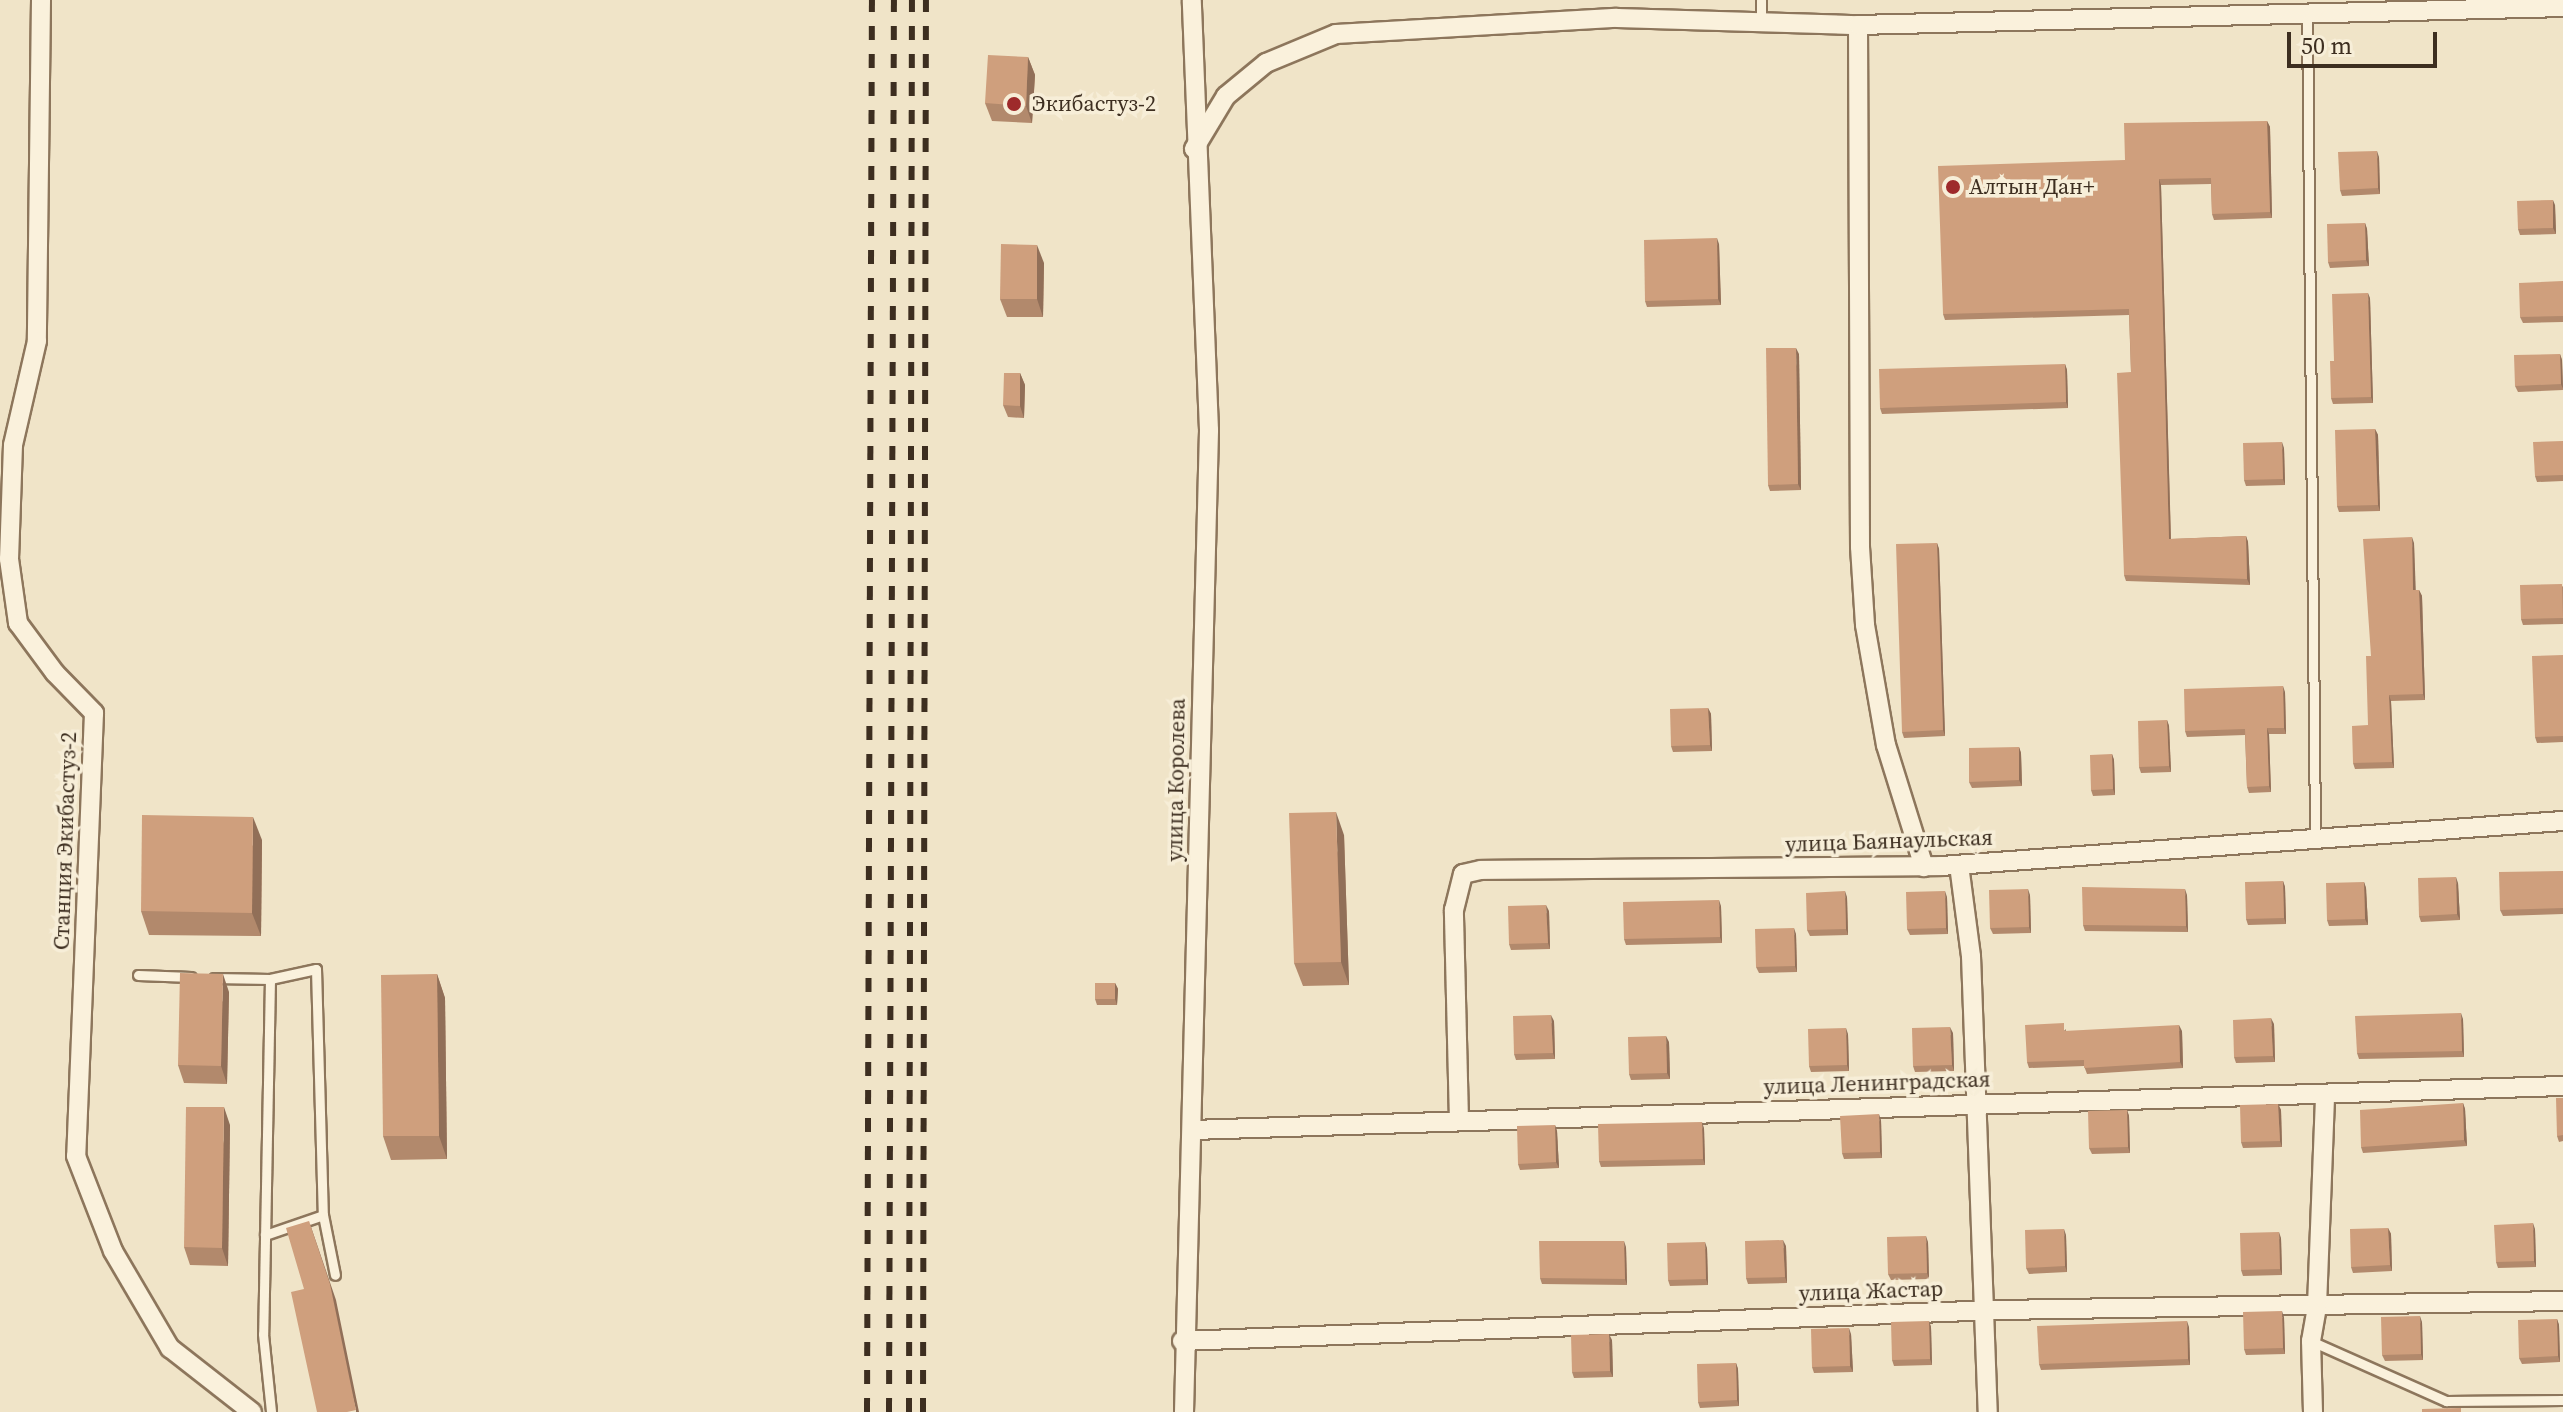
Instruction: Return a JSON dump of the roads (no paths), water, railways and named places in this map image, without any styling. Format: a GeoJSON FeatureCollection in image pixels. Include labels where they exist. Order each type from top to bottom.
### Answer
{"type":"FeatureCollection","features":[{"type":"Feature","properties":{"kind":"street","name":"Станция Экибастуз-2"},"geometry":{"type":"LineString","coordinates":[[41,0],[37,341],[13,445],[9,559],[18,623],[55,673],[94,713],[76,1156],[113,1251],[170,1348],[252,1412]]}},
{"type":"Feature","properties":{"kind":"street","name":"улица Королева"},"geometry":{"type":"LineString","coordinates":[[1184,1412],[1182,1341],[1192,1130],[1209,430],[1194,149],[1192,0]]}},
{"type":"Feature","properties":{"kind":"street"},"geometry":{"type":"LineString","coordinates":[[1194,149],[1226,96],[1266,63],[1336,34],[1617,9],[1761,22],[1858,25],[2563,7]]}},
{"type":"Feature","properties":{"kind":"street"},"geometry":{"type":"LineString","coordinates":[[1858,25],[1860,547],[1865,625],[1886,745],[1924,867]]}},
{"type":"Feature","properties":{"kind":"street","name":"улица Баянаульская"},"geometry":{"type":"LineString","coordinates":[[1459,1121],[1454,910],[1463,874],[1924,867],[2563,821]]}},
{"type":"Feature","properties":{"kind":"street"},"geometry":{"type":"LineString","coordinates":[[1959,865],[1971,956],[1988,1412]]}},
{"type":"Feature","properties":{"kind":"street","name":"улица Ленинградская"},"geometry":{"type":"LineString","coordinates":[[1192,1130],[2563,1086]]}},
{"type":"Feature","properties":{"kind":"street"},"geometry":{"type":"LineString","coordinates":[[2313,1412],[2311,1341],[2317,1306],[2325,1096]]}},
{"type":"Feature","properties":{"kind":"street","name":"улица Жастар"},"geometry":{"type":"LineString","coordinates":[[1182,1341],[1983,1311],[2563,1301]]}},
{"type":"Feature","properties":{"kind":"lane"},"geometry":{"type":"LineString","coordinates":[[1761,0],[1761,22]]}},
{"type":"Feature","properties":{"kind":"lane"},"geometry":{"type":"LineString","coordinates":[[2307,15],[2315,839]]}},
{"type":"Feature","properties":{"kind":"lane"},"geometry":{"type":"LineString","coordinates":[[138,975],[270,979],[316,969],[323,1215],[335,1275]]}},
{"type":"Feature","properties":{"kind":"lane"},"geometry":{"type":"LineString","coordinates":[[270,979],[263,1334],[271,1412]]}},
{"type":"Feature","properties":{"kind":"lane"},"geometry":{"type":"LineString","coordinates":[[265,1235],[323,1215]]}},
{"type":"Feature","properties":{"kind":"lane"},"geometry":{"type":"LineString","coordinates":[[2311,1341],[2446,1401],[2563,1400]]}},
{"type":"Feature","properties":{"kind":"railway"},"geometry":{"type":"LineString","coordinates":[[867,1412],[872,0]]}},
{"type":"Feature","properties":{"kind":"railway"},"geometry":{"type":"LineString","coordinates":[[889,1412],[894,0]]}},
{"type":"Feature","properties":{"kind":"railway"},"geometry":{"type":"LineString","coordinates":[[909,1412],[912,0]]}},
{"type":"Feature","properties":{"kind":"railway"},"geometry":{"type":"LineString","coordinates":[[923,1412],[926,0]]}},
{"type":"Feature","properties":{"kind":"place","name":"Экибастуз-2"},"geometry":{"type":"Point","coordinates":[1014,104]}},
{"type":"Feature","properties":{"kind":"place","name":"Алтын Дан+"},"geometry":{"type":"Point","coordinates":[1953,187]}}]}
